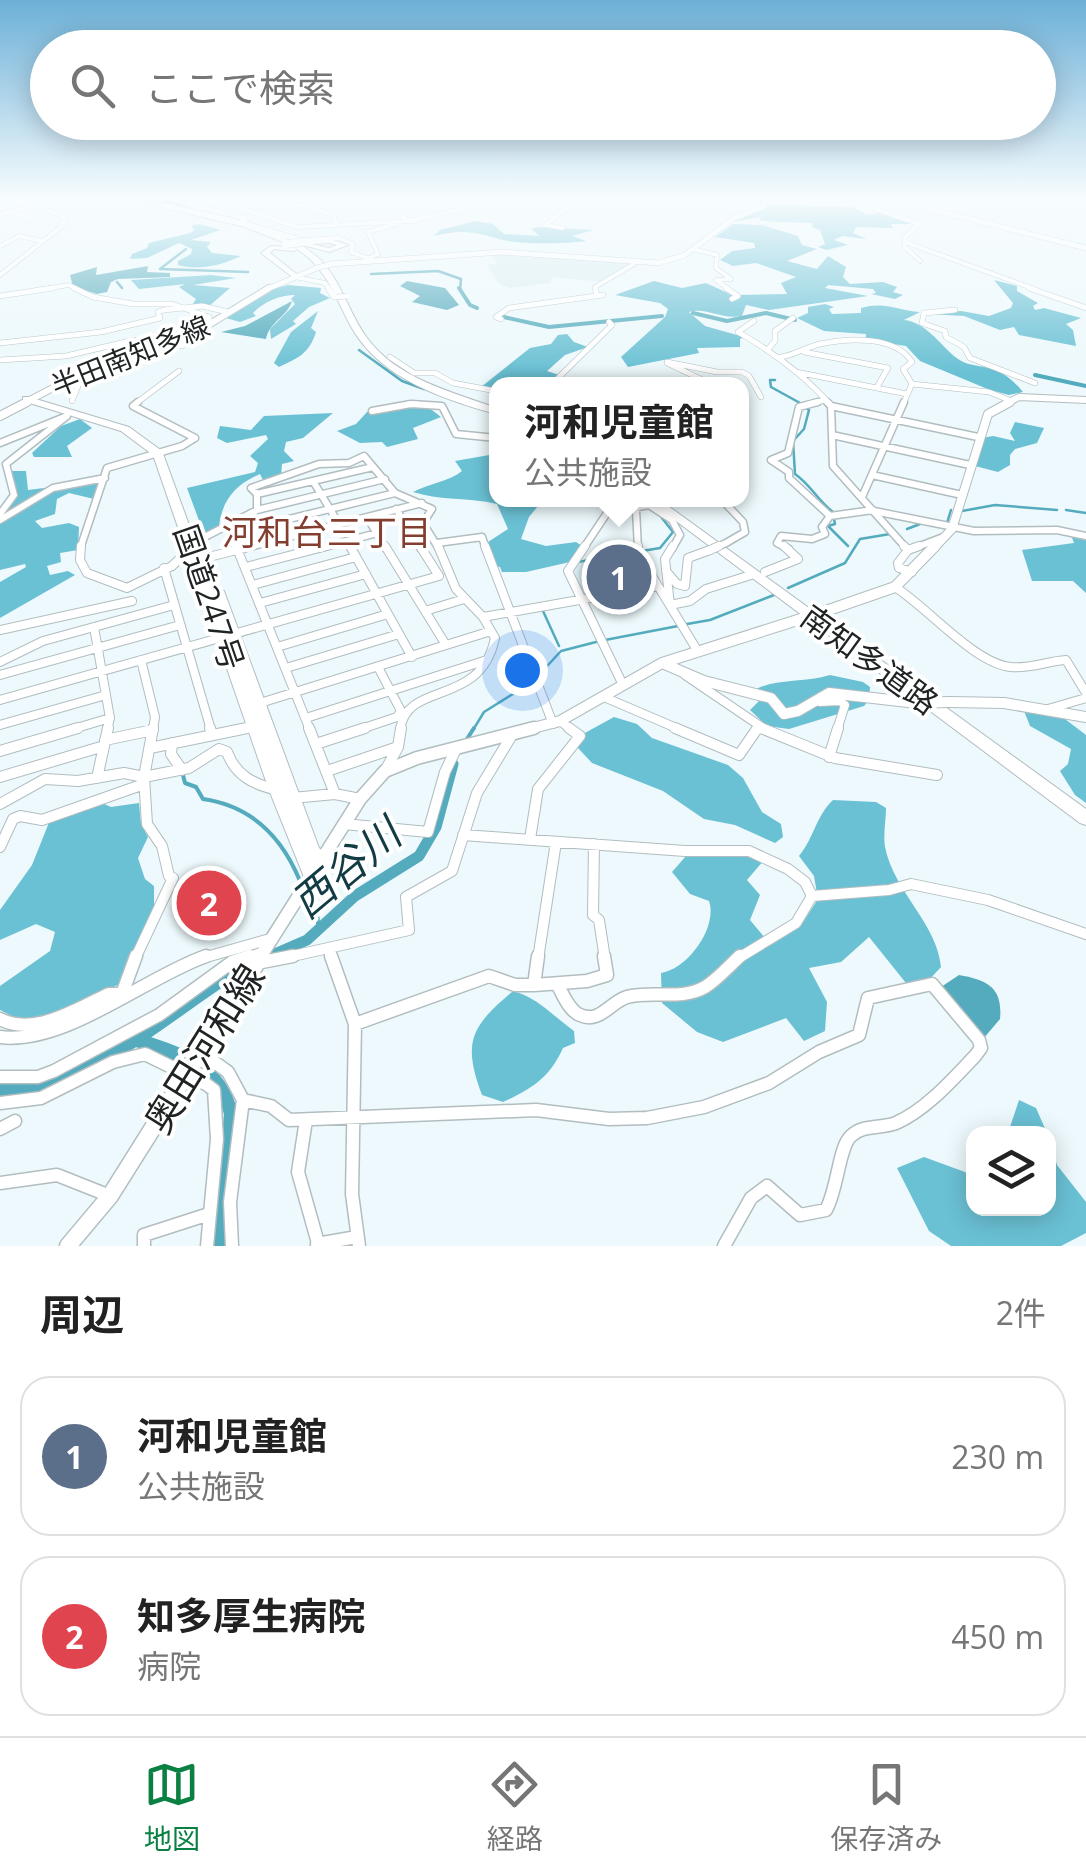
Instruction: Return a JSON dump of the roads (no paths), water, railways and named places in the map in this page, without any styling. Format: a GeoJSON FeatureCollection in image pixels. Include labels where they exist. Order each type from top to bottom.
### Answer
{"type":"FeatureCollection","features":[{"type":"Feature","properties":{"kind":"highway"},"geometry":{"type":"LineString","coordinates":[[266,256],[293,276]]}},
{"type":"Feature","properties":{"kind":"highway"},"geometry":{"type":"LineString","coordinates":[[306,256],[325,267]]}},
{"type":"Feature","properties":{"kind":"highway"},"geometry":{"type":"LineString","coordinates":[[311,256],[325,267],[364,342],[383,362],[418,381],[489,406]]}},
{"type":"Feature","properties":{"kind":"highway"},"geometry":{"type":"LineString","coordinates":[[316,256],[336,282]]}},
{"type":"Feature","properties":{"kind":"highway"},"geometry":{"type":"LineString","coordinates":[[332,256],[328,260],[336,282],[364,335],[386,359],[424,380],[489,406]]}},
{"type":"Feature","properties":{"kind":"highway"},"geometry":{"type":"LineString","coordinates":[[29,398],[125,429],[162,452]]}},
{"type":"Feature","properties":{"kind":"highway","name":"国道247号"},"geometry":{"type":"LineString","coordinates":[[162,452],[312,854],[322,861]]}},
{"type":"Feature","properties":{"kind":"highway","name":"南知多道路"},"geometry":{"type":"LineString","coordinates":[[661,507],[1086,814]]}},
{"type":"Feature","properties":{"kind":"highway","name":"国道247号"},"geometry":{"type":"LineString","coordinates":[[196,543],[205,558],[277,790],[312,876]]}},
{"type":"Feature","properties":{"kind":"main road","name":"半田南知多線"},"geometry":{"type":"LineString","coordinates":[[0,416],[113,357],[210,324],[293,276],[370,260],[434,256]]}},
{"type":"Feature","properties":{"kind":"main road","name":"半田南知多線"},"geometry":{"type":"LineString","coordinates":[[548,256],[634,264],[679,256]]}},
{"type":"Feature","properties":{"kind":"main road"},"geometry":{"type":"LineString","coordinates":[[820,613],[895,587],[949,532],[988,414],[1008,400],[1027,396],[1086,400]]}},
{"type":"Feature","properties":{"kind":"main road"},"geometry":{"type":"LineString","coordinates":[[385,771],[556,722],[662,663],[807,617]]}},
{"type":"Feature","properties":{"kind":"main road"},"geometry":{"type":"LineString","coordinates":[[662,663],[704,681],[772,698],[784,714],[829,693],[917,703],[1048,709],[1086,717]]}},
{"type":"Feature","properties":{"kind":"main road","name":"奥田河和線"},"geometry":{"type":"LineString","coordinates":[[75,1242],[110,1196],[202,1053],[360,799],[385,771]]}},
{"type":"Feature","properties":{"kind":"street"},"geometry":{"type":"LineString","coordinates":[[0,275],[24,256]]}},
{"type":"Feature","properties":{"kind":"street"},"geometry":{"type":"LineString","coordinates":[[360,256],[370,260],[375,256]]}},
{"type":"Feature","properties":{"kind":"street"},"geometry":{"type":"LineString","coordinates":[[717,256],[716,268],[731,279],[716,280],[738,296],[732,298]]}},
{"type":"Feature","properties":{"kind":"street"},"geometry":{"type":"LineString","coordinates":[[914,256],[920,262]]}},
{"type":"Feature","properties":{"kind":"street"},"geometry":{"type":"LineString","coordinates":[[947,256],[974,271],[1041,289],[1086,308]]}},
{"type":"Feature","properties":{"kind":"street"},"geometry":{"type":"LineString","coordinates":[[501,319],[496,317],[509,308],[600,295],[594,287],[634,264]]}},
{"type":"Feature","properties":{"kind":"street"},"geometry":{"type":"LineString","coordinates":[[293,276],[325,284],[335,297],[347,296]]}},
{"type":"Feature","properties":{"kind":"street"},"geometry":{"type":"LineString","coordinates":[[0,296],[69,286],[93,297],[133,304],[170,303],[209,317],[210,324]]}},
{"type":"Feature","properties":{"kind":"street"},"geometry":{"type":"LineString","coordinates":[[0,343],[120,328],[160,318],[158,312],[164,310],[202,306],[228,312]]}},
{"type":"Feature","properties":{"kind":"street"},"geometry":{"type":"LineString","coordinates":[[955,310],[924,313],[922,323],[946,331],[946,337],[964,347],[970,358],[1035,382]]}},
{"type":"Feature","properties":{"kind":"street"},"geometry":{"type":"LineString","coordinates":[[769,348],[775,341],[775,331],[792,318]]}},
{"type":"Feature","properties":{"kind":"street"},"geometry":{"type":"LineString","coordinates":[[754,321],[738,332],[782,357],[791,371],[810,382],[828,403],[833,466],[908,550]]}},
{"type":"Feature","properties":{"kind":"street"},"geometry":{"type":"LineString","coordinates":[[559,377],[612,325],[609,322]]}},
{"type":"Feature","properties":{"kind":"street"},"geometry":{"type":"LineString","coordinates":[[113,357],[138,346],[120,328]]}},
{"type":"Feature","properties":{"kind":"street"},"geometry":{"type":"LineString","coordinates":[[0,360],[66,356],[134,340]]}},
{"type":"Feature","properties":{"kind":"street"},"geometry":{"type":"LineString","coordinates":[[160,342],[182,346]]}},
{"type":"Feature","properties":{"kind":"street"},"geometry":{"type":"LineString","coordinates":[[804,352],[811,346],[833,342],[899,348],[912,357],[903,369],[912,384]]}},
{"type":"Feature","properties":{"kind":"street"},"geometry":{"type":"LineString","coordinates":[[782,357],[804,352],[888,368],[878,388]]}},
{"type":"Feature","properties":{"kind":"street"},"geometry":{"type":"LineString","coordinates":[[390,357],[414,373],[435,373],[447,376],[453,383],[489,390]]}},
{"type":"Feature","properties":{"kind":"street"},"geometry":{"type":"LineString","coordinates":[[695,377],[667,362],[717,372],[742,372],[750,376],[762,398]]}},
{"type":"Feature","properties":{"kind":"street"},"geometry":{"type":"LineString","coordinates":[[179,371],[133,406],[195,438],[107,468],[84,528],[80,559],[83,568],[99,580],[127,588],[164,568],[196,543],[230,529],[395,493]]}},
{"type":"Feature","properties":{"kind":"street"},"geometry":{"type":"LineString","coordinates":[[791,371],[908,394]]}},
{"type":"Feature","properties":{"kind":"street"},"geometry":{"type":"LineString","coordinates":[[72,401],[82,376],[77,374]]}},
{"type":"Feature","properties":{"kind":"street"},"geometry":{"type":"LineString","coordinates":[[862,497],[912,384]]}},
{"type":"Feature","properties":{"kind":"street"},"geometry":{"type":"LineString","coordinates":[[912,384],[989,392],[1008,400]]}},
{"type":"Feature","properties":{"kind":"street"},"geometry":{"type":"LineString","coordinates":[[830,516],[790,478],[790,472],[771,460],[788,453],[799,406],[828,403],[978,436]]}},
{"type":"Feature","properties":{"kind":"street"},"geometry":{"type":"LineString","coordinates":[[372,411],[411,404],[442,406],[456,434],[489,437]]}},
{"type":"Feature","properties":{"kind":"street"},"geometry":{"type":"LineString","coordinates":[[0,443],[67,416],[6,464],[14,496],[0,517]]}},
{"type":"Feature","properties":{"kind":"street"},"geometry":{"type":"LineString","coordinates":[[832,434],[970,465]]}},
{"type":"Feature","properties":{"kind":"street"},"geometry":{"type":"LineString","coordinates":[[258,494],[251,488],[306,468],[349,463],[364,456],[395,493],[432,509],[422,523],[437,543],[456,590],[483,617],[491,631],[494,638],[487,660],[471,684],[432,694],[400,723],[398,747],[384,765],[385,771]]}},
{"type":"Feature","properties":{"kind":"street"},"geometry":{"type":"LineString","coordinates":[[258,494],[374,467]]}},
{"type":"Feature","properties":{"kind":"street"},"geometry":{"type":"LineString","coordinates":[[306,468],[339,524]]}},
{"type":"Feature","properties":{"kind":"street"},"geometry":{"type":"LineString","coordinates":[[872,475],[962,495]]}},
{"type":"Feature","properties":{"kind":"street"},"geometry":{"type":"LineString","coordinates":[[0,517],[53,488],[104,478]]}},
{"type":"Feature","properties":{"kind":"street"},"geometry":{"type":"LineString","coordinates":[[230,529],[257,510],[385,479]]}},
{"type":"Feature","properties":{"kind":"street"},"geometry":{"type":"LineString","coordinates":[[257,510],[258,494]]}},
{"type":"Feature","properties":{"kind":"street"},"geometry":{"type":"LineString","coordinates":[[205,558],[422,503]]}},
{"type":"Feature","properties":{"kind":"street"},"geometry":{"type":"LineString","coordinates":[[632,507],[636,510],[638,554],[698,650]]}},
{"type":"Feature","properties":{"kind":"street"},"geometry":{"type":"LineString","coordinates":[[623,685],[568,571],[607,513],[643,507]]}},
{"type":"Feature","properties":{"kind":"street"},"geometry":{"type":"LineString","coordinates":[[659,507],[680,535],[665,559],[670,605]]}},
{"type":"Feature","properties":{"kind":"street"},"geometry":{"type":"LineString","coordinates":[[666,571],[677,584],[685,586],[688,558],[745,532],[743,522],[729,507]]}},
{"type":"Feature","properties":{"kind":"street"},"geometry":{"type":"LineString","coordinates":[[0,700],[438,576],[396,510]]}},
{"type":"Feature","properties":{"kind":"street"},"geometry":{"type":"LineString","coordinates":[[765,572],[798,558],[776,540],[788,535],[820,538],[830,516],[874,510],[949,532],[1066,530],[1086,536]]}},
{"type":"Feature","properties":{"kind":"street"},"geometry":{"type":"LineString","coordinates":[[367,517],[446,646]]}},
{"type":"Feature","properties":{"kind":"street"},"geometry":{"type":"LineString","coordinates":[[230,529],[335,794]]}},
{"type":"Feature","properties":{"kind":"street"},"geometry":{"type":"LineString","coordinates":[[912,572],[900,568],[898,563],[908,550],[949,532]]}},
{"type":"Feature","properties":{"kind":"street"},"geometry":{"type":"LineString","coordinates":[[246,567],[377,533]]}},
{"type":"Feature","properties":{"kind":"street"},"geometry":{"type":"LineString","coordinates":[[437,543],[482,537],[556,722],[580,736],[538,790],[530,839]]}},
{"type":"Feature","properties":{"kind":"street"},"geometry":{"type":"LineString","coordinates":[[347,541],[412,656]]}},
{"type":"Feature","properties":{"kind":"street"},"geometry":{"type":"LineString","coordinates":[[253,584],[356,557]]}},
{"type":"Feature","properties":{"kind":"street"},"geometry":{"type":"LineString","coordinates":[[164,568],[212,735]]}},
{"type":"Feature","properties":{"kind":"street"},"geometry":{"type":"LineString","coordinates":[[260,603],[366,574]]}},
{"type":"Feature","properties":{"kind":"street"},"geometry":{"type":"LineString","coordinates":[[670,605],[690,602],[706,589],[751,575]]}},
{"type":"Feature","properties":{"kind":"street"},"geometry":{"type":"LineString","coordinates":[[483,617],[658,586]]}},
{"type":"Feature","properties":{"kind":"street"},"geometry":{"type":"LineString","coordinates":[[895,587],[938,614],[976,650],[1004,666],[1066,660],[1086,695],[1048,709]]}},
{"type":"Feature","properties":{"kind":"street"},"geometry":{"type":"LineString","coordinates":[[127,588],[136,616]]}},
{"type":"Feature","properties":{"kind":"street"},"geometry":{"type":"LineString","coordinates":[[425,611],[464,599]]}},
{"type":"Feature","properties":{"kind":"street"},"geometry":{"type":"LineString","coordinates":[[0,630],[29,629],[54,618],[91,614],[132,600]]}},
{"type":"Feature","properties":{"kind":"street"},"geometry":{"type":"LineString","coordinates":[[0,662],[43,641],[174,606]]}},
{"type":"Feature","properties":{"kind":"street"},"geometry":{"type":"LineString","coordinates":[[277,646],[388,614]]}},
{"type":"Feature","properties":{"kind":"street"},"geometry":{"type":"LineString","coordinates":[[0,674],[180,625]]}},
{"type":"Feature","properties":{"kind":"street"},"geometry":{"type":"LineString","coordinates":[[94,628],[110,718],[97,778]]}},
{"type":"Feature","properties":{"kind":"street"},"geometry":{"type":"LineString","coordinates":[[258,704],[491,631]]}},
{"type":"Feature","properties":{"kind":"street"},"geometry":{"type":"LineString","coordinates":[[286,668],[400,634]]}},
{"type":"Feature","properties":{"kind":"street"},"geometry":{"type":"LineString","coordinates":[[122,994],[131,965],[170,893],[173,878],[169,876],[162,846],[146,824],[144,780],[154,717],[141,660]]}},
{"type":"Feature","properties":{"kind":"street"},"geometry":{"type":"LineString","coordinates":[[306,718],[487,660]]}},
{"type":"Feature","properties":{"kind":"street"},"geometry":{"type":"LineString","coordinates":[[316,744],[397,717],[401,711],[378,667]]}},
{"type":"Feature","properties":{"kind":"street"},"geometry":{"type":"LineString","coordinates":[[678,669],[757,729],[829,757],[884,770],[937,776]]}},
{"type":"Feature","properties":{"kind":"street"},"geometry":{"type":"LineString","coordinates":[[0,726],[106,694]]}},
{"type":"Feature","properties":{"kind":"street"},"geometry":{"type":"LineString","coordinates":[[604,697],[739,756],[757,729]]}},
{"type":"Feature","properties":{"kind":"street"},"geometry":{"type":"LineString","coordinates":[[812,704],[840,701],[845,706],[829,757]]}},
{"type":"Feature","properties":{"kind":"street"},"geometry":{"type":"LineString","coordinates":[[0,751],[110,718]]}},
{"type":"Feature","properties":{"kind":"street"},"geometry":{"type":"LineString","coordinates":[[150,748],[255,726]]}},
{"type":"Feature","properties":{"kind":"street"},"geometry":{"type":"LineString","coordinates":[[0,778],[152,730]]}},
{"type":"Feature","properties":{"kind":"street"},"geometry":{"type":"LineString","coordinates":[[0,1037],[37,1034],[171,969],[265,951],[329,950],[409,930],[406,897],[452,871],[477,793],[512,735]]}},
{"type":"Feature","properties":{"kind":"street"},"geometry":{"type":"LineString","coordinates":[[172,744],[171,754],[182,770]]}},
{"type":"Feature","properties":{"kind":"street"},"geometry":{"type":"LineString","coordinates":[[326,772],[398,747]]}},
{"type":"Feature","properties":{"kind":"street"},"geometry":{"type":"LineString","coordinates":[[0,847],[13,818],[42,820],[144,780],[182,770],[219,748],[228,752],[231,765],[242,777],[277,790]]}},
{"type":"Feature","properties":{"kind":"street"},"geometry":{"type":"LineString","coordinates":[[344,824],[428,832],[444,772],[456,750]]}},
{"type":"Feature","properties":{"kind":"street"},"geometry":{"type":"LineString","coordinates":[[0,804],[45,779],[78,781],[124,773],[144,780]]}},
{"type":"Feature","properties":{"kind":"street"},"geometry":{"type":"LineString","coordinates":[[292,798],[335,794],[360,799]]}},
{"type":"Feature","properties":{"kind":"street"},"geometry":{"type":"LineString","coordinates":[[463,835],[685,852],[748,851],[788,870],[805,882],[812,896]]}},
{"type":"Feature","properties":{"kind":"street"},"geometry":{"type":"LineString","coordinates":[[534,985],[556,842]]}},
{"type":"Feature","properties":{"kind":"street"},"geometry":{"type":"LineString","coordinates":[[355,1024],[489,976],[515,985],[534,985],[608,975],[599,920],[594,915],[594,844]]}},
{"type":"Feature","properties":{"kind":"street"},"geometry":{"type":"LineString","coordinates":[[812,896],[889,890],[911,884],[988,900],[1086,934]]}},
{"type":"Feature","properties":{"kind":"street"},"geometry":{"type":"LineString","coordinates":[[557,984],[574,1012],[584,1017],[600,1016],[632,994],[677,995],[704,988],[744,953],[796,924],[812,896]]}},
{"type":"Feature","properties":{"kind":"street"},"geometry":{"type":"LineString","coordinates":[[306,1120],[298,1172],[316,1244],[358,1241],[352,1194],[355,1024],[329,950]]}},
{"type":"Feature","properties":{"kind":"street"},"geometry":{"type":"LineString","coordinates":[[0,1076],[38,1077],[54,1071],[160,1015],[232,962],[265,951]]}},
{"type":"Feature","properties":{"kind":"street"},"geometry":{"type":"LineString","coordinates":[[242,1100],[271,1106],[290,1120],[536,1110],[609,1119],[647,1118],[704,1107],[769,1083],[819,1052],[858,1034],[868,998],[879,993],[932,984],[942,991],[979,1040],[981,1048],[971,1063],[958,1070],[939,1094],[895,1124],[853,1132],[844,1143],[837,1190],[826,1210],[800,1215],[766,1186],[757,1190],[740,1210],[724,1246]]}},
{"type":"Feature","properties":{"kind":"street"},"geometry":{"type":"LineString","coordinates":[[0,1019],[16,1028],[45,1022],[110,994],[122,994]]}},
{"type":"Feature","properties":{"kind":"street"},"geometry":{"type":"LineString","coordinates":[[202,1053],[225,1066],[239,1086],[242,1100],[230,1202],[232,1246]]}},
{"type":"Feature","properties":{"kind":"street"},"geometry":{"type":"LineString","coordinates":[[0,1103],[15,1105],[56,1094],[128,1057],[146,1054],[214,1090],[213,1115],[218,1134],[206,1214],[207,1246]]}},
{"type":"Feature","properties":{"kind":"street"},"geometry":{"type":"LineString","coordinates":[[0,1129],[15,1121]]}},
{"type":"Feature","properties":{"kind":"street"},"geometry":{"type":"LineString","coordinates":[[0,1183],[33,1175],[65,1174],[110,1196]]}},
{"type":"Feature","properties":{"kind":"street"},"geometry":{"type":"LineString","coordinates":[[144,1246],[144,1234],[206,1214]]}},
{"type":"Feature","properties":{"kind":"waterway"},"geometry":{"type":"LineString","coordinates":[[177,256],[160,269],[248,272]]}},
{"type":"Feature","properties":{"kind":"waterway"},"geometry":{"type":"LineString","coordinates":[[371,274],[438,271],[461,279],[460,290]]}},
{"type":"Feature","properties":{"kind":"waterway"},"geometry":{"type":"LineString","coordinates":[[117,282],[122,288]]}},
{"type":"Feature","properties":{"kind":"waterway"},"geometry":{"type":"LineString","coordinates":[[460,290],[470,305],[477,308]]}},
{"type":"Feature","properties":{"kind":"waterway"},"geometry":{"type":"LineString","coordinates":[[693,313],[727,321],[766,313],[795,320]]}},
{"type":"Feature","properties":{"kind":"waterway"},"geometry":{"type":"LineString","coordinates":[[499,316],[549,327],[662,316]]}},
{"type":"Feature","properties":{"kind":"waterway"},"geometry":{"type":"LineString","coordinates":[[359,350],[402,381],[424,389]]}},
{"type":"Feature","properties":{"kind":"waterway"},"geometry":{"type":"LineString","coordinates":[[1035,375],[1086,386]]}},
{"type":"Feature","properties":{"kind":"waterway"},"geometry":{"type":"LineString","coordinates":[[775,380],[770,380],[771,387],[800,403]]}},
{"type":"Feature","properties":{"kind":"waterway"},"geometry":{"type":"LineString","coordinates":[[805,407],[809,410],[804,429],[793,441],[795,474],[833,512]]}},
{"type":"Feature","properties":{"kind":"waterway"},"geometry":{"type":"LineString","coordinates":[[962,511],[995,505],[1057,510]]}},
{"type":"Feature","properties":{"kind":"waterway"},"geometry":{"type":"LineString","coordinates":[[947,523],[951,510]]}},
{"type":"Feature","properties":{"kind":"waterway"},"geometry":{"type":"LineString","coordinates":[[1066,510],[1086,513]]}},
{"type":"Feature","properties":{"kind":"waterway"},"geometry":{"type":"LineString","coordinates":[[642,551],[660,548],[673,532],[662,518]]}},
{"type":"Feature","properties":{"kind":"waterway"},"geometry":{"type":"LineString","coordinates":[[834,519],[835,524],[828,526],[848,546]]}},
{"type":"Feature","properties":{"kind":"waterway"},"geometry":{"type":"LineString","coordinates":[[907,529],[920,524]]}},
{"type":"Feature","properties":{"kind":"waterway"},"geometry":{"type":"LineString","coordinates":[[788,588],[845,563],[860,539],[890,534]]}},
{"type":"Feature","properties":{"kind":"waterway"},"geometry":{"type":"LineString","coordinates":[[578,562],[634,552]]}},
{"type":"Feature","properties":{"kind":"waterway"},"geometry":{"type":"LineString","coordinates":[[687,624],[710,620],[774,595]]}},
{"type":"Feature","properties":{"kind":"waterway"},"geometry":{"type":"LineString","coordinates":[[543,611],[559,646]]}},
{"type":"Feature","properties":{"kind":"waterway"},"geometry":{"type":"LineString","coordinates":[[605,640],[678,626]]}},
{"type":"Feature","properties":{"kind":"waterway"},"geometry":{"type":"LineString","coordinates":[[537,677],[561,651],[596,642]]}},
{"type":"Feature","properties":{"kind":"waterway"},"geometry":{"type":"LineString","coordinates":[[473,730],[484,712],[532,682]]}},
{"type":"Feature","properties":{"kind":"waterway"},"geometry":{"type":"LineString","coordinates":[[467,739],[474,728]]}},
{"type":"Feature","properties":{"kind":"waterway","name":"西谷川"},"geometry":{"type":"LineString","coordinates":[[277,953],[307,940],[355,896],[419,856],[436,827],[453,764]]}},
{"type":"Feature","properties":{"kind":"waterway"},"geometry":{"type":"LineString","coordinates":[[183,775],[185,783],[196,787],[203,799],[236,809],[263,826],[284,851],[300,881]]}},
{"type":"Feature","properties":{"kind":"waterway"},"geometry":{"type":"LineString","coordinates":[[307,895],[317,913],[319,933]]}},
{"type":"Feature","properties":{"kind":"waterway"},"geometry":{"type":"LineString","coordinates":[[0,1091],[36,1085],[102,1059],[251,961]]}},
{"type":"Feature","properties":{"kind":"waterway"},"geometry":{"type":"LineString","coordinates":[[137,1040],[196,1064],[226,1097],[231,1114],[219,1246]]}},
{"type":"Feature","properties":{"kind":"place","name":"河和児童館"},"geometry":{"type":"Point","coordinates":[619,577]}},
{"type":"Feature","properties":{"kind":"place","name":"知多厚生病院"},"geometry":{"type":"Point","coordinates":[209,903]}},
{"type":"Feature","properties":{"kind":"district","name":"河和台三丁目"},"geometry":{"type":"Point","coordinates":[327,531]}}]}
